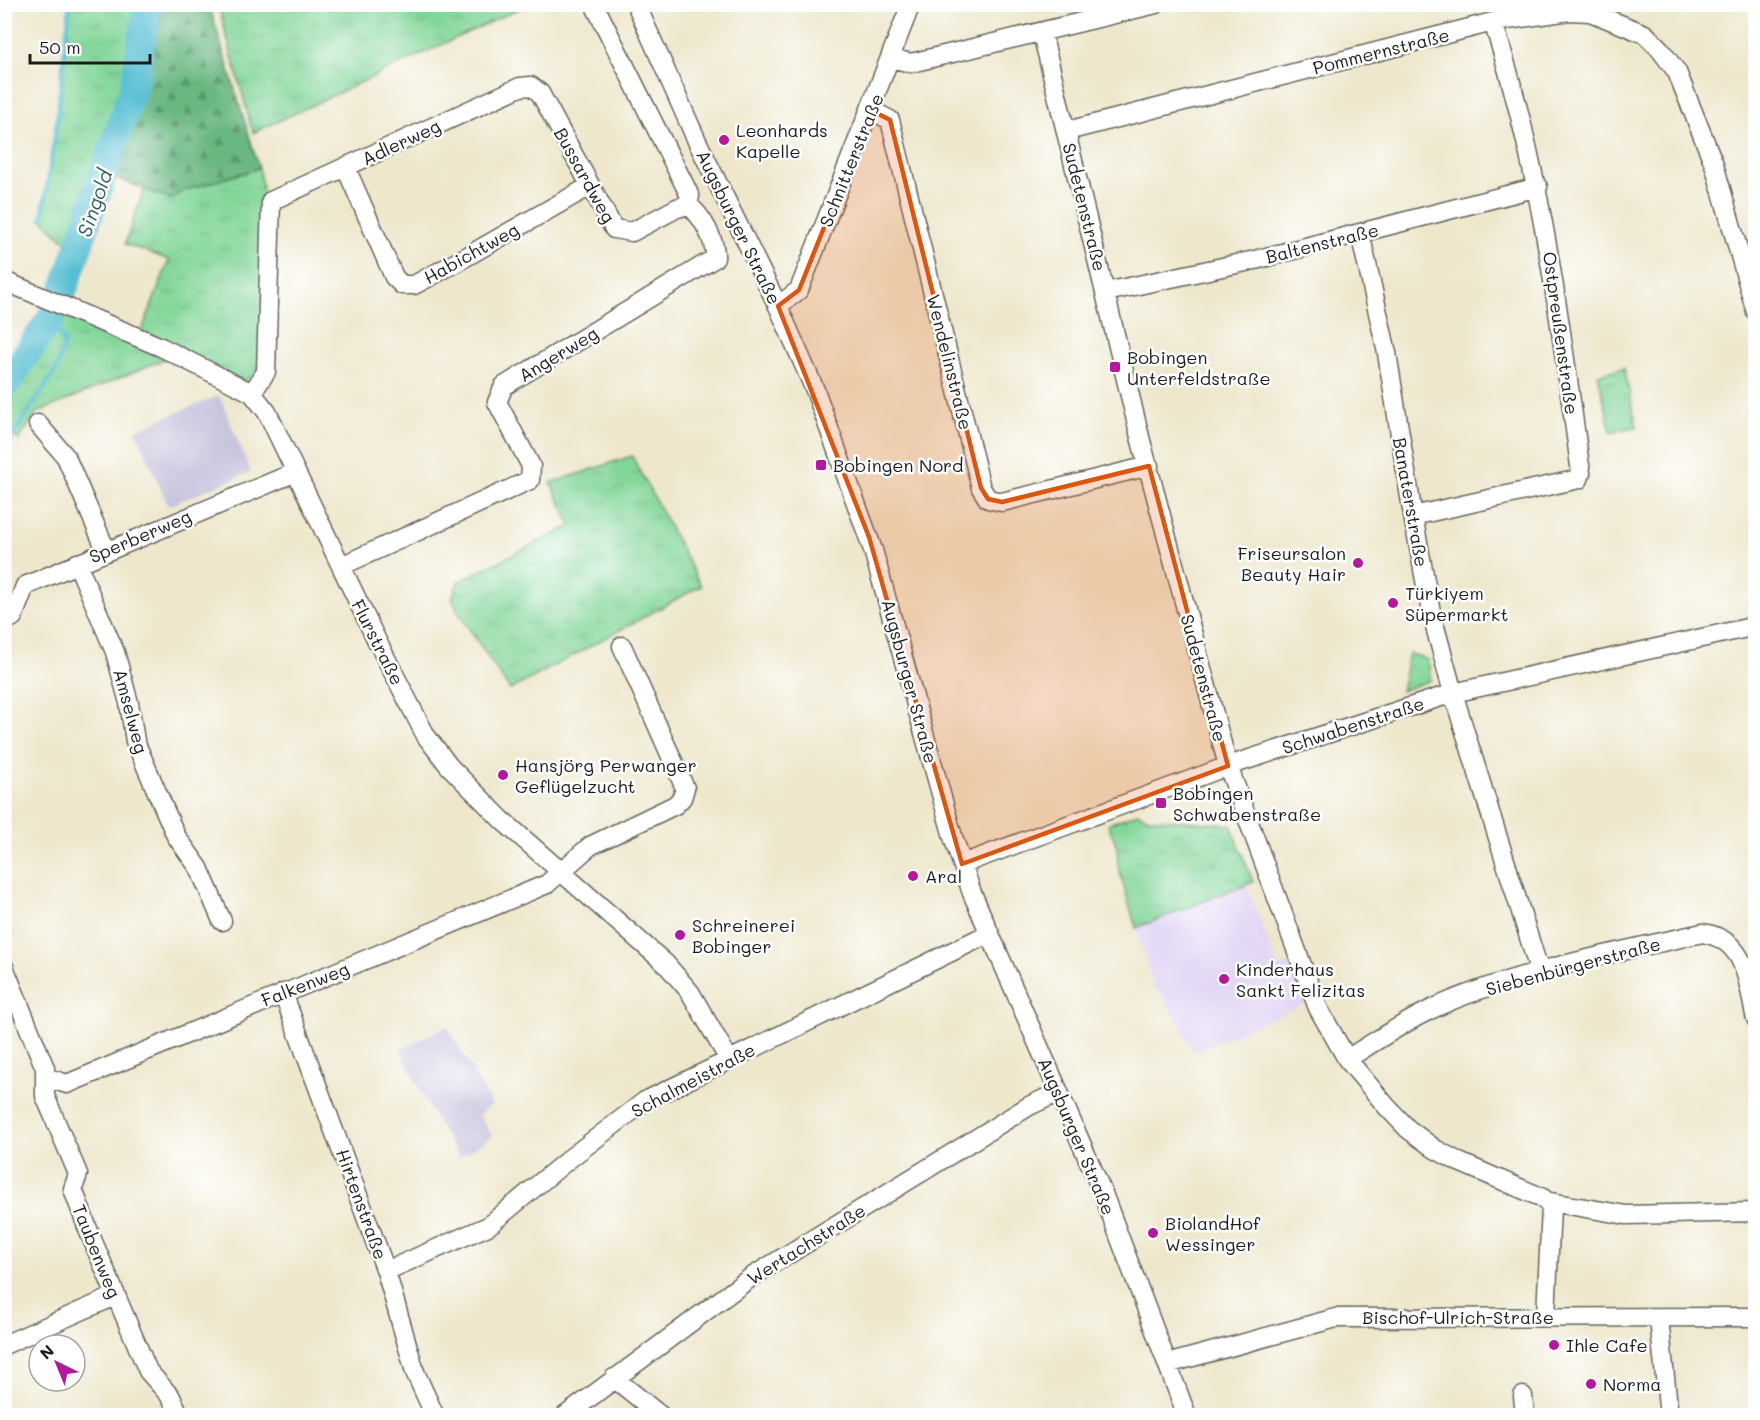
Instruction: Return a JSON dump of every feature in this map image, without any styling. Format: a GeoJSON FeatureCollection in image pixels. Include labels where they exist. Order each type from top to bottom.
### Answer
{"type":"FeatureCollection","features":[{"type":"Feature","properties":{"kind":"street"},"geometry":{"type":"LineString","coordinates":[[594,4],[690,196],[688,205]]}},
{"type":"Feature","properties":{"kind":"street","name":"Augsburger Straße"},"geometry":{"type":"LineString","coordinates":[[636,4],[697,141],[778,306],[815,390],[869,537],[962,864],[987,934],[1102,1191],[1187,1416]]}},
{"type":"Feature","properties":{"kind":"street","name":"Schnitterstraße"},"geometry":{"type":"LineString","coordinates":[[778,306],[799,290],[911,4]]}},
{"type":"Feature","properties":{"kind":"street"},"geometry":{"type":"LineString","coordinates":[[891,58],[911,63],[1156,4]]}},
{"type":"Feature","properties":{"kind":"street","name":"Pommernstraße"},"geometry":{"type":"LineString","coordinates":[[1067,131],[1493,22],[1570,11],[1590,12],[1645,34],[1659,48],[1680,79],[1714,164],[1755,312]]}},
{"type":"Feature","properties":{"kind":"street","name":"Ostpreußenstraße"},"geometry":{"type":"LineString","coordinates":[[1413,516],[1579,478],[1581,473],[1538,187],[1493,22]]}},
{"type":"Feature","properties":{"kind":"street","name":"Sudetenstraße"},"geometry":{"type":"LineString","coordinates":[[1042,33],[1149,466],[1228,766],[1318,1008],[1347,1059],[1408,1129],[1435,1149],[1548,1204],[1626,1215],[1755,1212]]}},
{"type":"Feature","properties":{"kind":"street","name":"Bussardweg"},"geometry":{"type":"LineString","coordinates":[[531,86],[540,93],[614,229],[632,232],[677,208],[688,205]]}},
{"type":"Feature","properties":{"kind":"street","name":"Adlerweg"},"geometry":{"type":"LineString","coordinates":[[252,393],[266,372],[271,201],[520,87],[531,86]]}},
{"type":"Feature","properties":{"kind":"street","name":"Wendelinstraße"},"geometry":{"type":"LineString","coordinates":[[871,110],[890,120],[981,488],[988,499],[1002,502],[1149,466]]}},
{"type":"Feature","properties":{"kind":"street","name":"Habichtweg"},"geometry":{"type":"LineString","coordinates":[[346,168],[394,277],[402,285],[414,285],[441,271],[590,186]]}},
{"type":"Feature","properties":{"kind":"street","name":"Baltenstraße"},"geometry":{"type":"LineString","coordinates":[[1106,292],[1256,260],[1538,187]]}},
{"type":"Feature","properties":{"kind":"street","name":"Angerweg"},"geometry":{"type":"LineString","coordinates":[[341,566],[530,480],[531,466],[497,402],[504,386],[715,258],[716,247],[696,211],[688,205]]}},
{"type":"Feature","properties":{"kind":"street","name":"Banaterstraße"},"geometry":{"type":"LineString","coordinates":[[1360,233],[1387,352],[1431,612],[1453,693],[1540,973]]}},
{"type":"Feature","properties":{"kind":"street","name":"Flurstraße"},"geometry":{"type":"LineString","coordinates":[[4,281],[153,343],[252,393],[267,412],[426,736],[449,766],[490,808],[674,972],[690,992],[728,1059]]}},
{"type":"Feature","properties":{"kind":"street"},"geometry":{"type":"LineString","coordinates":[[38,424],[66,457],[106,550]]}},
{"type":"Feature","properties":{"kind":"street","name":"Sperberweg"},"geometry":{"type":"LineString","coordinates":[[4,621],[13,617],[25,586],[296,472]]}},
{"type":"Feature","properties":{"kind":"street","name":"Amselweg"},"geometry":{"type":"LineString","coordinates":[[77,563],[115,652],[129,704],[135,741],[176,836],[199,868],[222,921]]}},
{"type":"Feature","properties":{"kind":"street","name":"Schwabenstraße"},"geometry":{"type":"LineString","coordinates":[[962,864],[1228,766],[1453,693],[1755,626]]}},
{"type":"Feature","properties":{"kind":"street","name":"Falkenweg"},"geometry":{"type":"LineString","coordinates":[[46,1077],[67,1084],[283,993],[400,948],[547,884],[590,846],[675,805],[682,798],[685,788],[622,646]]}},
{"type":"Feature","properties":{"kind":"street","name":"Siebenbürgerstraße"},"geometry":{"type":"LineString","coordinates":[[1347,1059],[1430,1010],[1472,994],[1540,973],[1702,933],[1715,934],[1734,948],[1743,963],[1755,1019]]}},
{"type":"Feature","properties":{"kind":"street","name":"Schalmeistraße"},"geometry":{"type":"LineString","coordinates":[[386,1271],[488,1226],[645,1101],[987,934]]}},
{"type":"Feature","properties":{"kind":"street","name":"Taubenweg"},"geometry":{"type":"LineString","coordinates":[[6,976],[45,1068],[45,1096],[78,1174],[73,1189],[115,1296],[148,1371],[171,1397],[180,1416]]}},
{"type":"Feature","properties":{"kind":"street","name":"Hirtenstraße"},"geometry":{"type":"LineString","coordinates":[[283,993],[386,1271],[415,1372],[435,1416]]}},
{"type":"Feature","properties":{"kind":"street","name":"Wertachstraße"},"geometry":{"type":"LineString","coordinates":[[565,1416],[758,1273],[1029,1106],[1059,1092]]}},
{"type":"Feature","properties":{"kind":"street"},"geometry":{"type":"LineString","coordinates":[[1546,1316],[1548,1204]]}},
{"type":"Feature","properties":{"kind":"street"},"geometry":{"type":"LineString","coordinates":[[4,1345],[115,1296]]}},
{"type":"Feature","properties":{"kind":"street","name":"Bischof-Ulrich-Straße"},"geometry":{"type":"LineString","coordinates":[[1167,1364],[1336,1318],[1755,1317]]}},
{"type":"Feature","properties":{"kind":"street"},"geometry":{"type":"LineString","coordinates":[[1659,1319],[1669,1416]]}},
{"type":"Feature","properties":{"kind":"street"},"geometry":{"type":"LineString","coordinates":[[614,1378],[661,1416]]}},
{"type":"Feature","properties":{"kind":"street"},"geometry":{"type":"LineString","coordinates":[[1523,1395],[1525,1416]]}},
{"type":"Feature","properties":{"kind":"highlighted area"},"geometry":{"type":"Polygon","coordinates":[[[871,110],[890,120],[981,488],[988,499],[1002,502],[1149,466],[1228,766],[962,864],[869,537],[778,306],[799,290],[871,110]]]}},
{"type":"Feature","properties":{"kind":"shaded area"},"geometry":{"type":"Polygon","coordinates":[[[219,395],[251,472],[168,506],[136,430],[219,395]]]}},
{"type":"Feature","properties":{"kind":"shaded area","name":"Kinderhaus Sankt Felizitas"},"geometry":{"type":"Polygon","coordinates":[[[1247,886],[1278,968],[1290,963],[1306,1003],[1195,1052],[1159,990],[1155,990],[1136,928],[1247,886]]]}},
{"type":"Feature","properties":{"kind":"shaded area"},"geometry":{"type":"Polygon","coordinates":[[[447,1026],[492,1105],[479,1115],[493,1136],[459,1158],[434,1117],[400,1050],[447,1026]]]}},
{"type":"Feature","properties":{"kind":"green space"},"geometry":{"type":"Polygon","coordinates":[[[218,4],[527,5],[253,133],[218,4]]]}},
{"type":"Feature","properties":{"kind":"green space"},"geometry":{"type":"Polygon","coordinates":[[[70,5],[148,5],[134,86],[78,248],[62,239],[42,219],[56,129],[70,5]]]}},
{"type":"Feature","properties":{"kind":"green space"},"geometry":{"type":"Polygon","coordinates":[[[154,5],[209,5],[259,168],[183,191],[171,199],[110,176],[138,87],[154,5]]]}},
{"type":"Feature","properties":{"kind":"green space"},"geometry":{"type":"Polygon","coordinates":[[[259,168],[266,210],[261,372],[240,383],[141,333],[169,260],[125,244],[144,189],[171,199],[183,191],[259,168]]]}},
{"type":"Feature","properties":{"kind":"green space"},"geometry":{"type":"Polygon","coordinates":[[[65,315],[165,359],[36,413],[19,440],[5,429],[4,408],[65,315]]]}},
{"type":"Feature","properties":{"kind":"green space"},"geometry":{"type":"Polygon","coordinates":[[[1624,368],[1637,427],[1611,432],[1598,374],[1624,368]]]}},
{"type":"Feature","properties":{"kind":"green space"},"geometry":{"type":"Polygon","coordinates":[[[632,456],[701,586],[510,690],[459,614],[452,598],[459,581],[571,526],[551,483],[632,456]]]}},
{"type":"Feature","properties":{"kind":"green space"},"geometry":{"type":"Polygon","coordinates":[[[1409,653],[1428,660],[1431,680],[1401,691],[1409,653]]]}},
{"type":"Feature","properties":{"kind":"green space"},"geometry":{"type":"Polygon","coordinates":[[[1138,813],[1149,818],[1231,825],[1253,882],[1136,928],[1118,866],[1117,846],[1108,824],[1138,813]]]}},
{"type":"Feature","properties":{"kind":"waterway"},"geometry":{"type":"LineString","coordinates":[[42,219],[56,129],[70,4]]}},
{"type":"Feature","properties":{"kind":"waterway","name":"Singold"},"geometry":{"type":"LineString","coordinates":[[4,387],[51,318],[63,292],[134,86],[148,4]]}},
{"type":"Feature","properties":{"kind":"waterway"},"geometry":{"type":"LineString","coordinates":[[4,449],[57,368],[64,342],[51,318]]}},
{"type":"Feature","properties":{"kind":"place","name":"Leonhards Kapelle"},"geometry":{"type":"Point","coordinates":[724,140]}},
{"type":"Feature","properties":{"kind":"place","name":"Bobingen Unterfeldstraße"},"geometry":{"type":"Point","coordinates":[1115,367]}},
{"type":"Feature","properties":{"kind":"place","name":"Bobingen Nord"},"geometry":{"type":"Point","coordinates":[821,465]}},
{"type":"Feature","properties":{"kind":"place","name":"Friseursalon Beauty Hair"},"geometry":{"type":"Point","coordinates":[1358,563]}},
{"type":"Feature","properties":{"kind":"place","name":"Türkiyem Süpermarkt"},"geometry":{"type":"Point","coordinates":[1393,603]}},
{"type":"Feature","properties":{"kind":"place","name":"Hansjörg Perwanger Geflügelzucht"},"geometry":{"type":"Point","coordinates":[503,775]}},
{"type":"Feature","properties":{"kind":"place","name":"Bobingen Schwabenstraße"},"geometry":{"type":"Point","coordinates":[1161,803]}},
{"type":"Feature","properties":{"kind":"place","name":"Aral"},"geometry":{"type":"Point","coordinates":[913,876]}},
{"type":"Feature","properties":{"kind":"place","name":"Schreinerei Bobinger"},"geometry":{"type":"Point","coordinates":[680,935]}},
{"type":"Feature","properties":{"kind":"place","name":"Kinderhaus Sankt Felizitas"},"geometry":{"type":"Point","coordinates":[1224,979]}},
{"type":"Feature","properties":{"kind":"place","name":"BiolandHof Wessinger"},"geometry":{"type":"Point","coordinates":[1153,1233]}},
{"type":"Feature","properties":{"kind":"place","name":"Ihle Cafe"},"geometry":{"type":"Point","coordinates":[1554,1345]}},
{"type":"Feature","properties":{"kind":"place","name":"Norma"},"geometry":{"type":"Point","coordinates":[1591,1384]}}]}
